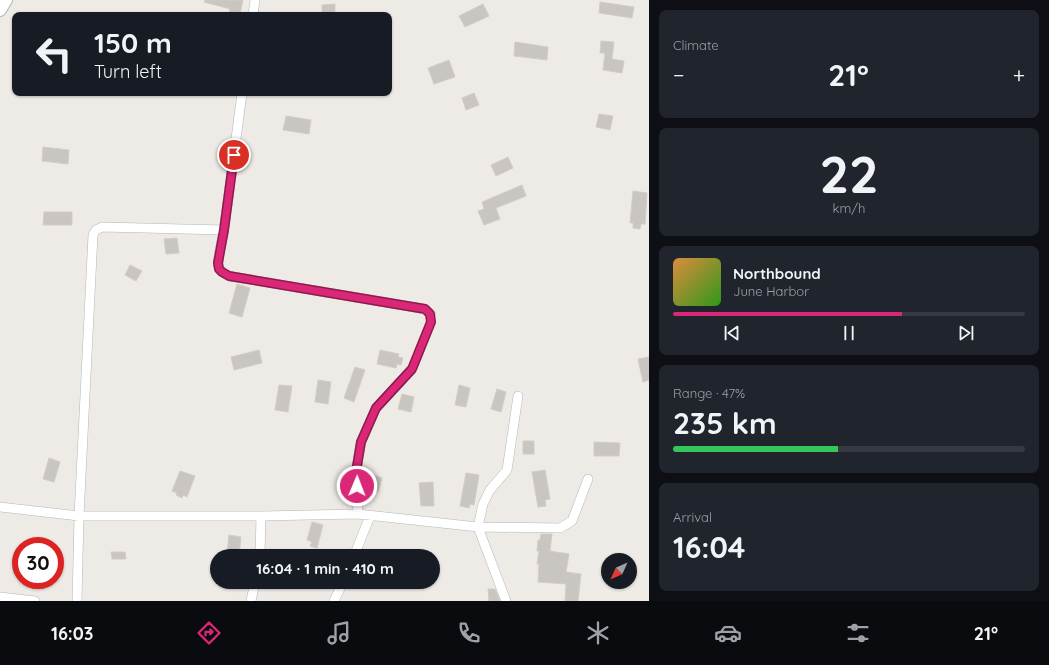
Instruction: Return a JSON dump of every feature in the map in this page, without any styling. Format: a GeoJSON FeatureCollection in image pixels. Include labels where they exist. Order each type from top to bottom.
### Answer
{"type":"FeatureCollection","features":[{"type":"Feature","properties":{"kind":"main road"},"geometry":{"type":"LineString","coordinates":[[0,10],[6,0]]}},
{"type":"Feature","properties":{"kind":"street"},"geometry":{"type":"LineString","coordinates":[[253,12],[255,0]]}},
{"type":"Feature","properties":{"kind":"street"},"geometry":{"type":"LineString","coordinates":[[242,96],[224,230],[218,263],[219,269],[229,276],[425,309],[430,314],[431,322],[412,369],[376,408],[361,442],[356,472],[358,514]]}},
{"type":"Feature","properties":{"kind":"street"},"geometry":{"type":"LineString","coordinates":[[77,601],[79,516],[93,235],[96,230],[102,226],[224,230]]}},
{"type":"Feature","properties":{"kind":"street"},"geometry":{"type":"LineString","coordinates":[[506,601],[478,526],[483,504],[490,490],[507,470],[509,464],[518,396]]}},
{"type":"Feature","properties":{"kind":"street"},"geometry":{"type":"LineString","coordinates":[[0,507],[79,516],[261,516],[358,514],[478,526],[560,528],[572,521],[588,479]]}},
{"type":"Feature","properties":{"kind":"street"},"geometry":{"type":"LineString","coordinates":[[260,549],[261,516]]}},
{"type":"Feature","properties":{"kind":"street"},"geometry":{"type":"LineString","coordinates":[[357,549],[370,516]]}},
{"type":"Feature","properties":{"kind":"street"},"geometry":{"type":"LineString","coordinates":[[251,601],[254,589]]}},
{"type":"Feature","properties":{"kind":"street"},"geometry":{"type":"LineString","coordinates":[[334,601],[340,589]]}},
{"type":"Feature","properties":{"kind":"street"},"geometry":{"type":"LineString","coordinates":[[0,597],[36,601]]}},
{"type":"Feature","properties":{"kind":"building"},"geometry":{"type":"Polygon","coordinates":[[[205,0],[243,0],[241,12],[229,12],[230,9],[204,2],[205,0]]]}},
{"type":"Feature","properties":{"kind":"building"},"geometry":{"type":"Polygon","coordinates":[[[600,2],[634,7],[632,18],[599,13],[600,2]]]}},
{"type":"Feature","properties":{"kind":"building"},"geometry":{"type":"Polygon","coordinates":[[[335,4],[335,12],[322,12],[322,5],[335,4]]]}},
{"type":"Feature","properties":{"kind":"building"},"geometry":{"type":"Polygon","coordinates":[[[483,4],[489,16],[465,27],[459,16],[483,4]]]}},
{"type":"Feature","properties":{"kind":"building"},"geometry":{"type":"Polygon","coordinates":[[[601,41],[614,42],[612,59],[624,61],[622,73],[603,70],[605,53],[600,53],[601,41]]]}},
{"type":"Feature","properties":{"kind":"building"},"geometry":{"type":"Polygon","coordinates":[[[515,42],[548,47],[547,60],[514,56],[515,42]]]}},
{"type":"Feature","properties":{"kind":"building"},"geometry":{"type":"Polygon","coordinates":[[[449,60],[455,77],[434,84],[428,68],[449,60]]]}},
{"type":"Feature","properties":{"kind":"building"},"geometry":{"type":"Polygon","coordinates":[[[474,93],[479,105],[466,110],[462,98],[474,93]]]}},
{"type":"Feature","properties":{"kind":"building"},"geometry":{"type":"Polygon","coordinates":[[[599,114],[613,116],[610,130],[596,127],[599,114]]]}},
{"type":"Feature","properties":{"kind":"building"},"geometry":{"type":"Polygon","coordinates":[[[286,116],[311,120],[309,134],[283,130],[286,116]]]}},
{"type":"Feature","properties":{"kind":"building"},"geometry":{"type":"Polygon","coordinates":[[[43,147],[69,150],[68,164],[42,161],[43,147]]]}},
{"type":"Feature","properties":{"kind":"building"},"geometry":{"type":"Polygon","coordinates":[[[508,157],[513,168],[496,176],[491,165],[508,157]]]}},
{"type":"Feature","properties":{"kind":"building"},"geometry":{"type":"Polygon","coordinates":[[[522,185],[526,196],[496,208],[500,219],[484,225],[478,211],[484,209],[482,202],[522,185]]]}},
{"type":"Feature","properties":{"kind":"building"},"geometry":{"type":"Polygon","coordinates":[[[633,191],[647,193],[645,224],[641,224],[640,229],[633,228],[633,223],[630,223],[633,191]]]}},
{"type":"Feature","properties":{"kind":"building"},"geometry":{"type":"Polygon","coordinates":[[[44,212],[72,212],[72,225],[43,225],[44,212]]]}},
{"type":"Feature","properties":{"kind":"building"},"geometry":{"type":"Polygon","coordinates":[[[177,238],[179,253],[166,254],[164,239],[177,238]]]}},
{"type":"Feature","properties":{"kind":"building"},"geometry":{"type":"Polygon","coordinates":[[[130,265],[142,271],[136,281],[125,275],[130,265]]]}},
{"type":"Feature","properties":{"kind":"building"},"geometry":{"type":"Polygon","coordinates":[[[237,284],[250,288],[242,317],[229,313],[237,284]]]}},
{"type":"Feature","properties":{"kind":"building"},"geometry":{"type":"Polygon","coordinates":[[[259,350],[262,363],[234,370],[231,357],[259,350]]]}},
{"type":"Feature","properties":{"kind":"building"},"geometry":{"type":"Polygon","coordinates":[[[380,350],[399,354],[398,357],[403,358],[401,365],[397,364],[396,368],[377,364],[380,350]]]}},
{"type":"Feature","properties":{"kind":"building"},"geometry":{"type":"Polygon","coordinates":[[[649,357],[649,380],[643,382],[638,359],[649,357]]]}},
{"type":"Feature","properties":{"kind":"building"},"geometry":{"type":"Polygon","coordinates":[[[355,367],[365,370],[354,402],[344,398],[355,367]]]}},
{"type":"Feature","properties":{"kind":"building"},"geometry":{"type":"Polygon","coordinates":[[[318,380],[331,382],[328,404],[315,402],[318,380]]]}},
{"type":"Feature","properties":{"kind":"building"},"geometry":{"type":"Polygon","coordinates":[[[279,385],[292,386],[288,412],[275,410],[279,385]]]}},
{"type":"Feature","properties":{"kind":"building"},"geometry":{"type":"Polygon","coordinates":[[[459,385],[470,388],[466,407],[455,405],[459,385]]]}},
{"type":"Feature","properties":{"kind":"building"},"geometry":{"type":"Polygon","coordinates":[[[497,389],[506,392],[501,412],[491,409],[497,389]]]}},
{"type":"Feature","properties":{"kind":"building"},"geometry":{"type":"Polygon","coordinates":[[[402,394],[414,397],[411,412],[398,409],[402,394]]]}},
{"type":"Feature","properties":{"kind":"building"},"geometry":{"type":"Polygon","coordinates":[[[523,441],[534,441],[534,454],[523,454],[523,441]]]}},
{"type":"Feature","properties":{"kind":"building"},"geometry":{"type":"Polygon","coordinates":[[[594,442],[620,443],[619,456],[594,456],[594,442]]]}},
{"type":"Feature","properties":{"kind":"building"},"geometry":{"type":"Polygon","coordinates":[[[49,458],[60,462],[54,482],[43,479],[49,458]]]}},
{"type":"Feature","properties":{"kind":"building"},"geometry":{"type":"Polygon","coordinates":[[[545,470],[550,499],[545,500],[546,506],[538,507],[532,472],[545,470]]]}},
{"type":"Feature","properties":{"kind":"building"},"geometry":{"type":"Polygon","coordinates":[[[180,471],[195,476],[187,497],[183,495],[182,498],[176,495],[177,493],[172,491],[180,471]]]}},
{"type":"Feature","properties":{"kind":"building"},"geometry":{"type":"Polygon","coordinates":[[[370,473],[382,478],[378,492],[365,487],[370,473]]]}},
{"type":"Feature","properties":{"kind":"building"},"geometry":{"type":"Polygon","coordinates":[[[466,473],[479,475],[474,505],[470,504],[469,508],[460,506],[466,473]]]}},
{"type":"Feature","properties":{"kind":"building"},"geometry":{"type":"Polygon","coordinates":[[[433,482],[434,506],[421,506],[419,483],[433,482]]]}},
{"type":"Feature","properties":{"kind":"building"},"geometry":{"type":"Polygon","coordinates":[[[312,522],[323,525],[317,548],[310,546],[312,542],[307,540],[312,522]]]}},
{"type":"Feature","properties":{"kind":"building"},"geometry":{"type":"Polygon","coordinates":[[[541,534],[552,534],[550,551],[569,554],[566,572],[581,574],[578,601],[565,601],[566,584],[538,582],[539,564],[537,564],[539,551],[537,551],[538,540],[540,540],[541,534]]]}},
{"type":"Feature","properties":{"kind":"building"},"geometry":{"type":"Polygon","coordinates":[[[229,535],[241,537],[240,549],[228,549],[229,535]]]}},
{"type":"Feature","properties":{"kind":"building"},"geometry":{"type":"Polygon","coordinates":[[[111,552],[125,552],[126,559],[112,559],[111,552]]]}},
{"type":"Feature","properties":{"kind":"building"},"geometry":{"type":"Polygon","coordinates":[[[488,589],[495,589],[500,601],[489,601],[488,589]]]}},
{"type":"Feature","properties":{"kind":"route"},"geometry":{"type":"LineString","coordinates":[[234,155],[226,218],[218,263],[219,269],[222,272],[229,276],[425,309],[430,314],[431,322],[412,369],[376,408],[361,442],[356,472],[357,486]]}}]}
